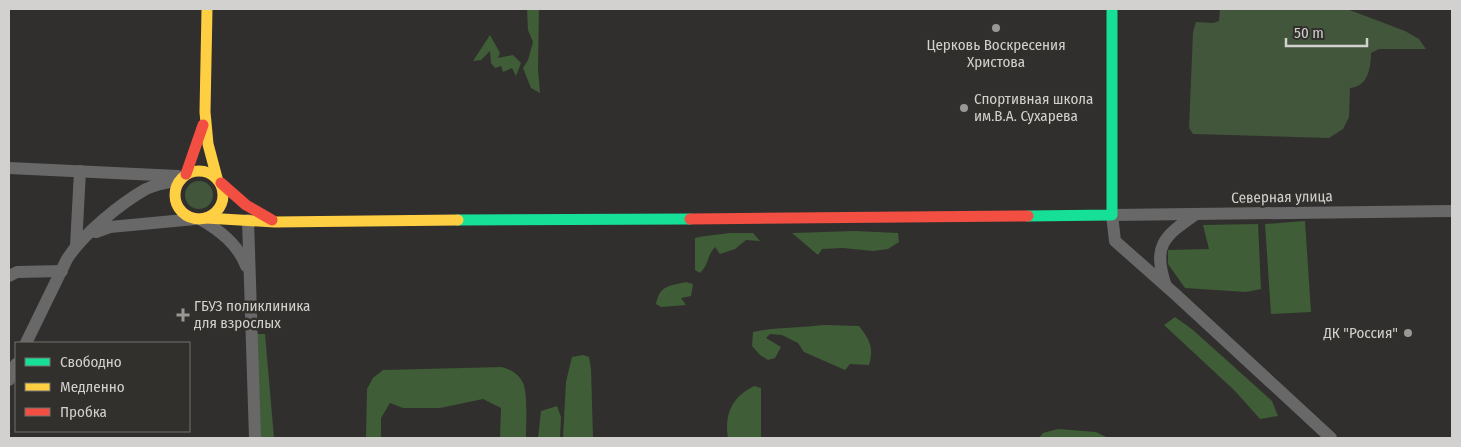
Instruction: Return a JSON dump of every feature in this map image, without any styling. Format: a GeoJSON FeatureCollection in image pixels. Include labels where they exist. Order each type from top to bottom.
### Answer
{"type":"FeatureCollection","features":[{"type":"Feature","properties":{"kind":"street"},"geometry":{"type":"LineString","coordinates":[[200,219],[216,212],[223,202],[224,196],[208,144],[205,112],[207,9]]}},
{"type":"Feature","properties":{"kind":"street"},"geometry":{"type":"LineString","coordinates":[[1112,9],[1112,215],[1115,241],[1331,438]]}},
{"type":"Feature","properties":{"kind":"street"},"geometry":{"type":"LineString","coordinates":[[205,112],[201,135],[183,177],[175,190],[176,201],[181,211],[200,219],[222,234],[237,248],[242,256],[248,275]]}},
{"type":"Feature","properties":{"kind":"street"},"geometry":{"type":"LineString","coordinates":[[9,168],[183,177]]}},
{"type":"Feature","properties":{"kind":"street"},"geometry":{"type":"LineString","coordinates":[[26,342],[62,271],[80,243],[111,214],[147,188],[199,170],[212,174],[246,205],[275,222]]}},
{"type":"Feature","properties":{"kind":"street"},"geometry":{"type":"LineString","coordinates":[[80,171],[80,243]]}},
{"type":"Feature","properties":{"kind":"street","name":"Северная улица"},"geometry":{"type":"LineString","coordinates":[[1112,215],[1452,211]]}},
{"type":"Feature","properties":{"kind":"street"},"geometry":{"type":"LineString","coordinates":[[1166,286],[1160,271],[1161,247],[1167,237],[1196,214]]}},
{"type":"Feature","properties":{"kind":"street"},"geometry":{"type":"LineString","coordinates":[[80,243],[98,231],[110,227],[200,219],[275,222],[1112,215]]}},
{"type":"Feature","properties":{"kind":"street"},"geometry":{"type":"LineString","coordinates":[[248,220],[248,275],[255,438]]}},
{"type":"Feature","properties":{"kind":"street"},"geometry":{"type":"LineString","coordinates":[[9,276],[17,272],[62,271]]}},
{"type":"Feature","properties":{"kind":"street"},"geometry":{"type":"LineString","coordinates":[[9,380],[15,366]]}},
{"type":"Feature","properties":{"kind":"green space"},"geometry":{"type":"Polygon","coordinates":[[[527,9],[539,9],[538,69],[540,93],[531,88],[523,68],[528,60],[533,42],[528,30],[527,9]]]}},
{"type":"Feature","properties":{"kind":"green space"},"geometry":{"type":"Polygon","coordinates":[[[1220,9],[1347,9],[1405,31],[1419,39],[1426,49],[1379,49],[1371,53],[1369,70],[1365,80],[1356,87],[1350,88],[1349,117],[1343,129],[1329,138],[1193,134],[1189,128],[1193,32],[1196,22],[1213,23],[1219,21],[1220,9]]]}},
{"type":"Feature","properties":{"kind":"green space"},"geometry":{"type":"Polygon","coordinates":[[[490,35],[500,53],[498,58],[513,55],[521,63],[516,76],[512,68],[503,72],[501,66],[495,68],[491,63],[490,51],[481,60],[473,61],[490,35]]]}},
{"type":"Feature","properties":{"kind":"green space"},"geometry":{"type":"Polygon","coordinates":[[[199,181],[209,185],[213,195],[209,205],[199,209],[189,205],[185,195],[189,185],[199,181]]]}},
{"type":"Feature","properties":{"kind":"green space"},"geometry":{"type":"Polygon","coordinates":[[[1305,221],[1311,312],[1271,314],[1265,224],[1305,221]]]}},
{"type":"Feature","properties":{"kind":"green space"},"geometry":{"type":"Polygon","coordinates":[[[1258,224],[1261,289],[1246,292],[1185,288],[1168,264],[1168,250],[1209,249],[1203,225],[1258,224]]]}},
{"type":"Feature","properties":{"kind":"green space"},"geometry":{"type":"Polygon","coordinates":[[[855,231],[898,233],[899,242],[888,249],[873,251],[843,248],[822,249],[818,255],[792,233],[855,231]]]}},
{"type":"Feature","properties":{"kind":"green space"},"geometry":{"type":"Polygon","coordinates":[[[729,233],[753,233],[760,241],[746,240],[735,249],[720,254],[715,247],[700,273],[695,270],[695,238],[729,233]]]}},
{"type":"Feature","properties":{"kind":"green space"},"geometry":{"type":"Polygon","coordinates":[[[686,282],[693,284],[691,296],[681,298],[686,305],[661,307],[656,304],[660,293],[666,287],[686,282]]]}},
{"type":"Feature","properties":{"kind":"green space"},"geometry":{"type":"Polygon","coordinates":[[[1175,317],[1193,330],[1272,401],[1278,416],[1260,419],[1235,391],[1164,325],[1175,317]]]}},
{"type":"Feature","properties":{"kind":"green space"},"geometry":{"type":"Polygon","coordinates":[[[824,325],[859,326],[870,344],[869,365],[850,364],[845,370],[804,352],[798,343],[782,335],[770,334],[766,338],[781,347],[775,358],[768,360],[760,355],[752,346],[753,332],[824,325]]]}},
{"type":"Feature","properties":{"kind":"green space"},"geometry":{"type":"Polygon","coordinates":[[[257,334],[265,334],[274,438],[260,438],[257,334]]]}},
{"type":"Feature","properties":{"kind":"green space"},"geometry":{"type":"Polygon","coordinates":[[[583,355],[589,357],[591,369],[593,438],[563,438],[566,382],[572,357],[583,355]]]}},
{"type":"Feature","properties":{"kind":"green space"},"geometry":{"type":"Polygon","coordinates":[[[502,367],[519,377],[525,388],[526,438],[500,438],[501,408],[483,399],[440,408],[403,408],[390,403],[381,418],[381,438],[366,438],[367,389],[373,378],[383,370],[502,367]]]}},
{"type":"Feature","properties":{"kind":"green space"},"geometry":{"type":"Polygon","coordinates":[[[754,386],[761,388],[761,438],[728,438],[727,421],[731,407],[740,395],[754,386]]]}},
{"type":"Feature","properties":{"kind":"green space"},"geometry":{"type":"Polygon","coordinates":[[[557,406],[561,417],[560,438],[538,438],[541,411],[557,406]]]}},
{"type":"Feature","properties":{"kind":"green space"},"geometry":{"type":"Polygon","coordinates":[[[1058,429],[1096,432],[1108,438],[1039,438],[1043,433],[1058,429]]]}},
{"type":"Feature","properties":{"kind":"traffic: fast"},"geometry":{"type":"LineString","coordinates":[[1028,216],[1112,215],[1112,9]]}},
{"type":"Feature","properties":{"kind":"traffic: fast"},"geometry":{"type":"LineString","coordinates":[[458,220],[690,219]]}},
{"type":"Feature","properties":{"kind":"traffic: slow"},"geometry":{"type":"LineString","coordinates":[[207,9],[205,112],[208,144],[217,178]]}},
{"type":"Feature","properties":{"kind":"traffic: slow"},"geometry":{"type":"LineString","coordinates":[[194,171],[204,171],[213,175],[219,181],[222,186],[223,195],[222,204],[213,215],[204,219],[194,219],[185,215],[179,209],[175,200],[175,190],[179,181],[185,175],[194,171]]}},
{"type":"Feature","properties":{"kind":"traffic: slow"},"geometry":{"type":"LineString","coordinates":[[206,218],[275,222],[458,220]]}},
{"type":"Feature","properties":{"kind":"traffic: jam"},"geometry":{"type":"LineString","coordinates":[[186,174],[203,125]]}},
{"type":"Feature","properties":{"kind":"traffic: jam"},"geometry":{"type":"LineString","coordinates":[[221,183],[246,205],[272,220]]}},
{"type":"Feature","properties":{"kind":"traffic: jam"},"geometry":{"type":"LineString","coordinates":[[690,219],[1028,216]]}},
{"type":"Feature","properties":{"kind":"place","name":"Церковь Воскресения Христова"},"geometry":{"type":"Point","coordinates":[996,28]}},
{"type":"Feature","properties":{"kind":"place","name":"Спортивная школа им.В.А. Сухарева"},"geometry":{"type":"Point","coordinates":[964,108]}},
{"type":"Feature","properties":{"kind":"place","name":"ГБУЗ поликлиника для взрослых"},"geometry":{"type":"Point","coordinates":[183,315]}},
{"type":"Feature","properties":{"kind":"place","name":"ДК \"Россия\""},"geometry":{"type":"Point","coordinates":[1408,333]}}]}
